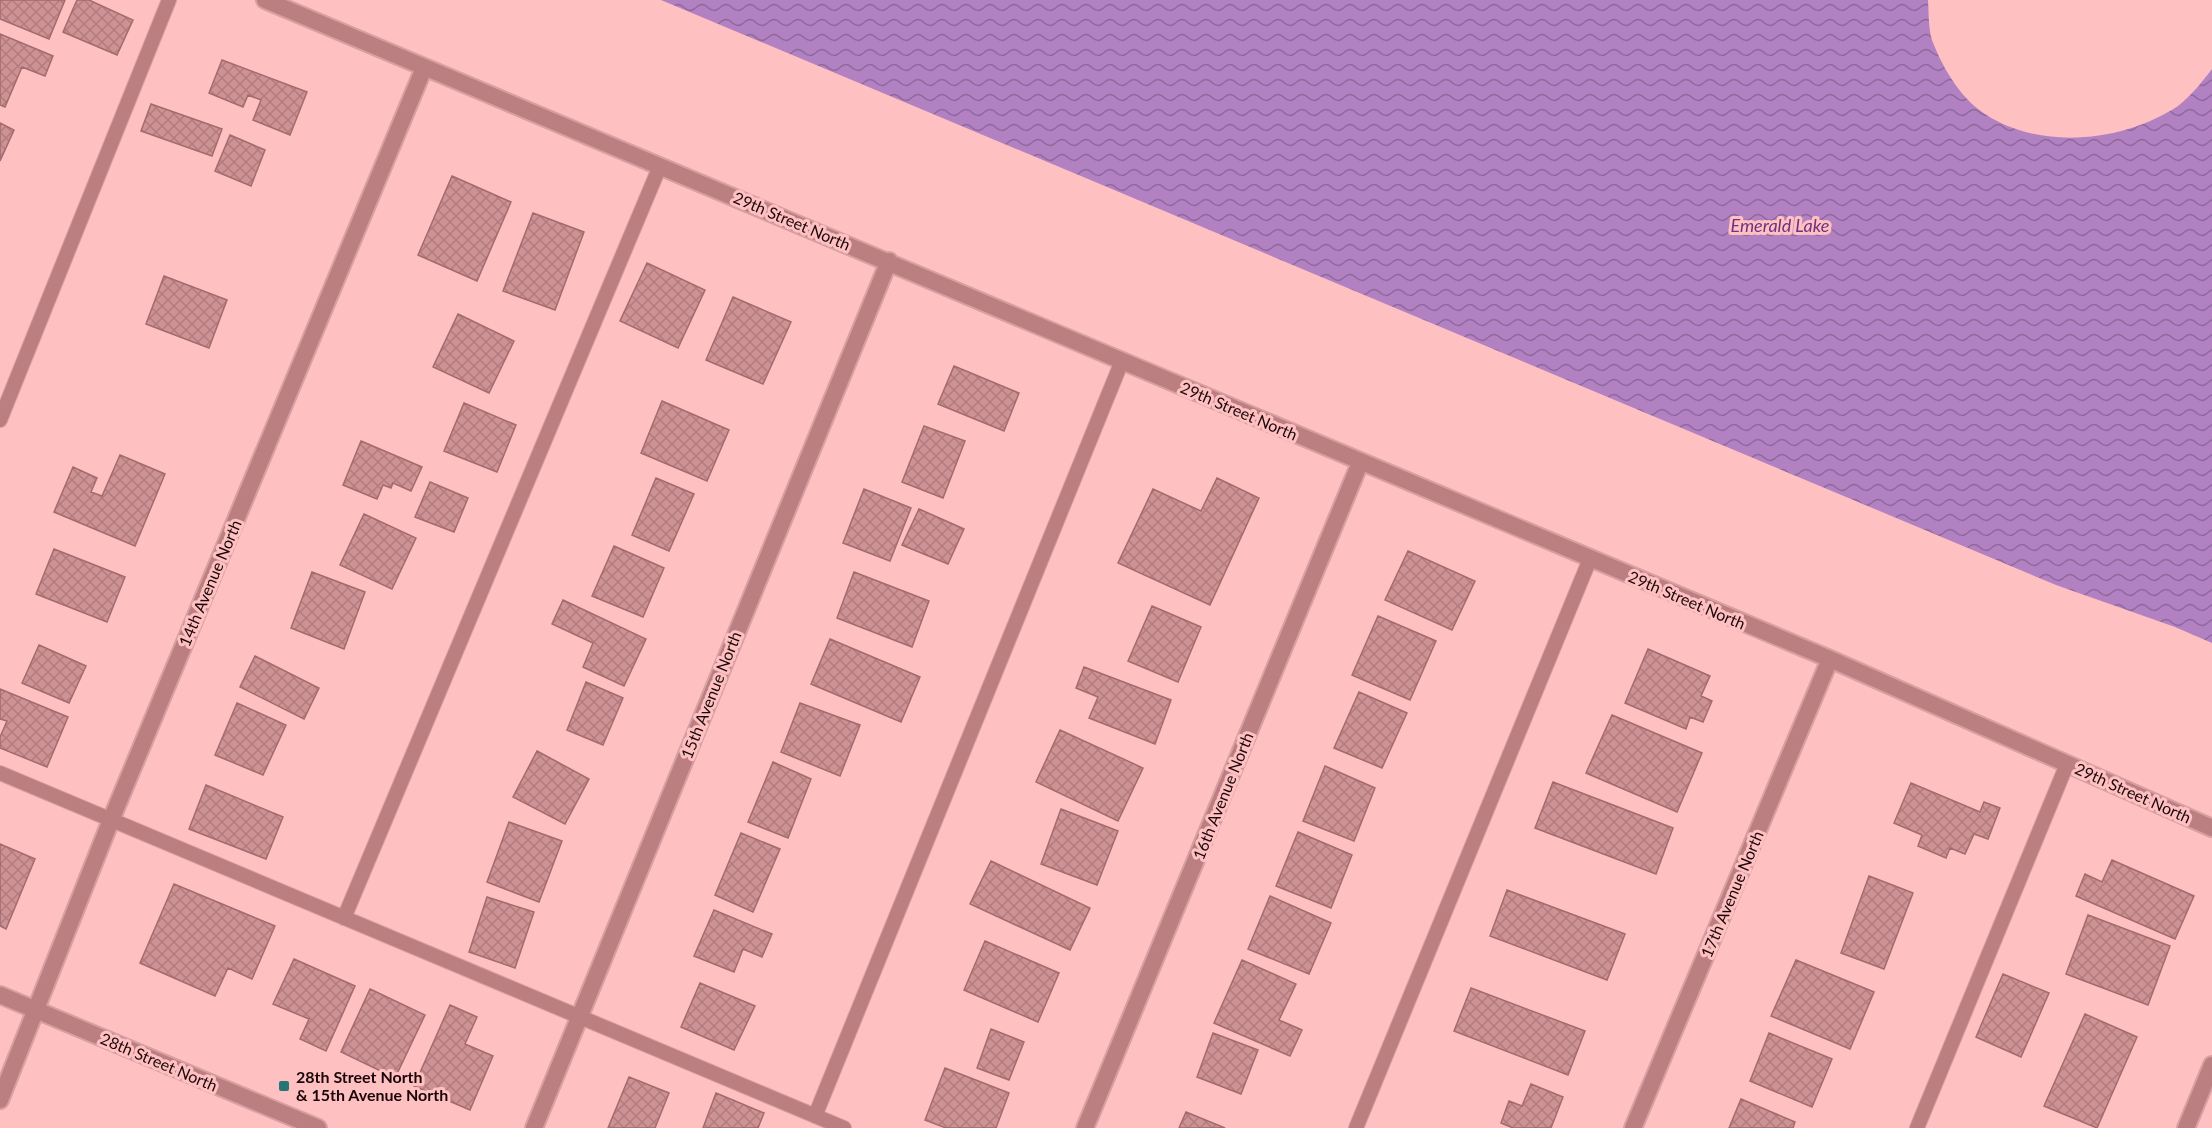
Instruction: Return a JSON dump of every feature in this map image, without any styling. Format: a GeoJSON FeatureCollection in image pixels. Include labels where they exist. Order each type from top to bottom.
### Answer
{"type":"FeatureCollection","features":[{"type":"Feature","properties":{"kind":"street","name":"29th Street North"},"geometry":{"type":"LineString","coordinates":[[265,0],[1830,659],[2212,828]]}},
{"type":"Feature","properties":{"kind":"street","name":"14th Avenue North"},"geometry":{"type":"LineString","coordinates":[[0,1100],[111,820],[424,68]]}},
{"type":"Feature","properties":{"kind":"street","name":"15th Avenue North"},"geometry":{"type":"LineString","coordinates":[[534,1128],[889,261]]}},
{"type":"Feature","properties":{"kind":"street","name":"16th Avenue North"},"geometry":{"type":"LineString","coordinates":[[1085,1128],[1360,463]]}},
{"type":"Feature","properties":{"kind":"street","name":"17th Avenue North"},"geometry":{"type":"LineString","coordinates":[[1633,1128],[1830,659]]}},
{"type":"Feature","properties":{"kind":"street","name":"28th Street North"},"geometry":{"type":"LineString","coordinates":[[0,995],[318,1128]]}},
{"type":"Feature","properties":{"kind":"street"},"geometry":{"type":"LineString","coordinates":[[2186,1128],[2212,1065]]}},
{"type":"Feature","properties":{"kind":"lane"},"geometry":{"type":"LineString","coordinates":[[0,420],[169,0]]}},
{"type":"Feature","properties":{"kind":"lane"},"geometry":{"type":"LineString","coordinates":[[344,918],[660,166]]}},
{"type":"Feature","properties":{"kind":"lane"},"geometry":{"type":"LineString","coordinates":[[815,1116],[1122,361]]}},
{"type":"Feature","properties":{"kind":"lane"},"geometry":{"type":"LineString","coordinates":[[1356,1128],[1590,559]]}},
{"type":"Feature","properties":{"kind":"lane"},"geometry":{"type":"LineString","coordinates":[[1917,1128],[2067,764]]}},
{"type":"Feature","properties":{"kind":"lane"},"geometry":{"type":"LineString","coordinates":[[0,774],[844,1128]]}},
{"type":"Feature","properties":{"kind":"water","name":"Emerald Lake"},"geometry":{"type":"Polygon","coordinates":[[[661,0],[1928,0],[1932,40],[1947,71],[1964,96],[1978,109],[2000,123],[2025,132],[2051,137],[2078,138],[2105,135],[2156,119],[2183,102],[2212,69],[2212,643],[2175,627],[2056,585],[661,0]]]}},
{"type":"Feature","properties":{"kind":"building"},"geometry":{"type":"Polygon","coordinates":[[[0,0],[65,0],[49,39],[0,19],[0,0]]]}},
{"type":"Feature","properties":{"kind":"building"},"geometry":{"type":"Polygon","coordinates":[[[77,0],[89,0],[133,20],[117,55],[63,32],[77,0]]]}},
{"type":"Feature","properties":{"kind":"building"},"geometry":{"type":"Polygon","coordinates":[[[0,34],[53,56],[45,76],[22,67],[5,107],[0,105],[0,34]]]}},
{"type":"Feature","properties":{"kind":"building"},"geometry":{"type":"Polygon","coordinates":[[[222,60],[307,92],[290,135],[253,120],[261,100],[248,95],[243,107],[209,93],[222,60]]]}},
{"type":"Feature","properties":{"kind":"building"},"geometry":{"type":"Polygon","coordinates":[[[151,104],[222,129],[212,156],[141,131],[151,104]]]}},
{"type":"Feature","properties":{"kind":"building"},"geometry":{"type":"Polygon","coordinates":[[[0,123],[14,130],[0,161],[0,123]]]}},
{"type":"Feature","properties":{"kind":"building"},"geometry":{"type":"Polygon","coordinates":[[[230,135],[265,150],[251,186],[215,171],[230,135]]]}},
{"type":"Feature","properties":{"kind":"building"},"geometry":{"type":"Polygon","coordinates":[[[452,176],[511,202],[477,281],[418,255],[452,176]]]}},
{"type":"Feature","properties":{"kind":"building"},"geometry":{"type":"Polygon","coordinates":[[[533,213],[584,232],[555,310],[503,291],[533,213]]]}},
{"type":"Feature","properties":{"kind":"building"},"geometry":{"type":"Polygon","coordinates":[[[647,263],[705,290],[678,348],[620,321],[647,263]]]}},
{"type":"Feature","properties":{"kind":"building"},"geometry":{"type":"Polygon","coordinates":[[[164,276],[227,300],[209,348],[146,324],[164,276]]]}},
{"type":"Feature","properties":{"kind":"building"},"geometry":{"type":"Polygon","coordinates":[[[733,297],[791,322],[763,384],[706,360],[733,297]]]}},
{"type":"Feature","properties":{"kind":"building"},"geometry":{"type":"Polygon","coordinates":[[[458,314],[514,341],[489,393],[433,367],[458,314]]]}},
{"type":"Feature","properties":{"kind":"building"},"geometry":{"type":"Polygon","coordinates":[[[954,366],[1019,393],[1004,431],[938,404],[954,366]]]}},
{"type":"Feature","properties":{"kind":"building"},"geometry":{"type":"Polygon","coordinates":[[[662,401],[729,430],[707,481],[641,453],[662,401]]]}},
{"type":"Feature","properties":{"kind":"building"},"geometry":{"type":"Polygon","coordinates":[[[464,403],[516,425],[497,472],[444,451],[464,403]]]}},
{"type":"Feature","properties":{"kind":"building"},"geometry":{"type":"Polygon","coordinates":[[[924,426],[965,441],[943,498],[902,482],[924,426]]]}},
{"type":"Feature","properties":{"kind":"building"},"geometry":{"type":"Polygon","coordinates":[[[361,441],[422,467],[411,491],[393,483],[391,488],[383,485],[377,499],[343,485],[361,441]]]}},
{"type":"Feature","properties":{"kind":"building"},"geometry":{"type":"Polygon","coordinates":[[[120,455],[165,474],[135,546],[54,512],[73,467],[97,478],[91,492],[102,496],[120,455]]]}},
{"type":"Feature","properties":{"kind":"building"},"geometry":{"type":"Polygon","coordinates":[[[656,478],[694,494],[669,551],[632,535],[656,478]]]}},
{"type":"Feature","properties":{"kind":"building"},"geometry":{"type":"Polygon","coordinates":[[[1217,478],[1259,498],[1210,605],[1118,563],[1153,489],[1201,511],[1217,478]]]}},
{"type":"Feature","properties":{"kind":"building"},"geometry":{"type":"Polygon","coordinates":[[[430,482],[468,498],[454,532],[415,517],[430,482]]]}},
{"type":"Feature","properties":{"kind":"building"},"geometry":{"type":"Polygon","coordinates":[[[864,489],[911,508],[890,561],[843,543],[864,489]]]}},
{"type":"Feature","properties":{"kind":"building"},"geometry":{"type":"Polygon","coordinates":[[[919,509],[964,529],[948,564],[902,545],[919,509]]]}},
{"type":"Feature","properties":{"kind":"building"},"geometry":{"type":"Polygon","coordinates":[[[364,514],[416,538],[392,589],[340,565],[364,514]]]}},
{"type":"Feature","properties":{"kind":"building"},"geometry":{"type":"Polygon","coordinates":[[[614,546],[664,568],[643,617],[592,596],[614,546]]]}},
{"type":"Feature","properties":{"kind":"building"},"geometry":{"type":"Polygon","coordinates":[[[54,549],[125,577],[107,622],[36,594],[54,549]]]}},
{"type":"Feature","properties":{"kind":"building"},"geometry":{"type":"Polygon","coordinates":[[[1408,551],[1475,581],[1452,630],[1385,600],[1408,551]]]}},
{"type":"Feature","properties":{"kind":"building"},"geometry":{"type":"Polygon","coordinates":[[[312,572],[365,592],[344,649],[291,628],[312,572]]]}},
{"type":"Feature","properties":{"kind":"building"},"geometry":{"type":"Polygon","coordinates":[[[854,572],[929,601],[912,647],[837,618],[854,572]]]}},
{"type":"Feature","properties":{"kind":"building"},"geometry":{"type":"Polygon","coordinates":[[[563,600],[646,639],[624,686],[583,667],[593,643],[552,624],[563,600]]]}},
{"type":"Feature","properties":{"kind":"building"},"geometry":{"type":"Polygon","coordinates":[[[1152,606],[1201,627],[1178,682],[1128,661],[1152,606]]]}},
{"type":"Feature","properties":{"kind":"building"},"geometry":{"type":"Polygon","coordinates":[[[1378,616],[1436,641],[1410,700],[1352,675],[1378,616]]]}},
{"type":"Feature","properties":{"kind":"building"},"geometry":{"type":"Polygon","coordinates":[[[830,639],[920,677],[901,722],[811,684],[830,639]]]}},
{"type":"Feature","properties":{"kind":"building"},"geometry":{"type":"Polygon","coordinates":[[[39,645],[86,666],[69,703],[22,683],[39,645]]]}},
{"type":"Feature","properties":{"kind":"building"},"geometry":{"type":"Polygon","coordinates":[[[1648,649],[1710,676],[1701,696],[1712,701],[1703,722],[1690,717],[1686,729],[1625,703],[1648,649]]]}},
{"type":"Feature","properties":{"kind":"building"},"geometry":{"type":"Polygon","coordinates":[[[255,656],[319,688],[304,719],[240,687],[255,656]]]}},
{"type":"Feature","properties":{"kind":"building"},"geometry":{"type":"Polygon","coordinates":[[[1084,667],[1171,700],[1155,744],[1089,718],[1098,697],[1076,688],[1084,667]]]}},
{"type":"Feature","properties":{"kind":"building"},"geometry":{"type":"Polygon","coordinates":[[[586,682],[623,698],[603,745],[567,730],[586,682]]]}},
{"type":"Feature","properties":{"kind":"building"},"geometry":{"type":"Polygon","coordinates":[[[0,689],[68,717],[47,767],[0,748],[0,737],[7,721],[0,719],[0,689]]]}},
{"type":"Feature","properties":{"kind":"building"},"geometry":{"type":"Polygon","coordinates":[[[1359,692],[1407,713],[1382,768],[1334,748],[1359,692]]]}},
{"type":"Feature","properties":{"kind":"building"},"geometry":{"type":"Polygon","coordinates":[[[237,703],[286,725],[263,775],[215,755],[237,703]]]}},
{"type":"Feature","properties":{"kind":"building"},"geometry":{"type":"Polygon","coordinates":[[[800,703],[860,725],[840,776],[781,752],[800,703]]]}},
{"type":"Feature","properties":{"kind":"building"},"geometry":{"type":"Polygon","coordinates":[[[1612,715],[1702,753],[1677,812],[1586,773],[1612,715]]]}},
{"type":"Feature","properties":{"kind":"building"},"geometry":{"type":"Polygon","coordinates":[[[1060,730],[1143,768],[1118,821],[1036,782],[1060,730]]]}},
{"type":"Feature","properties":{"kind":"building"},"geometry":{"type":"Polygon","coordinates":[[[537,751],[589,779],[565,824],[513,797],[537,751]]]}},
{"type":"Feature","properties":{"kind":"building"},"geometry":{"type":"Polygon","coordinates":[[[773,762],[811,779],[788,838],[748,822],[773,762]]]}},
{"type":"Feature","properties":{"kind":"building"},"geometry":{"type":"Polygon","coordinates":[[[1325,766],[1375,788],[1354,841],[1303,821],[1325,766]]]}},
{"type":"Feature","properties":{"kind":"building"},"geometry":{"type":"Polygon","coordinates":[[[1553,782],[1673,828],[1656,874],[1535,828],[1553,782]]]}},
{"type":"Feature","properties":{"kind":"building"},"geometry":{"type":"Polygon","coordinates":[[[1911,783],[1980,812],[1984,802],[2000,808],[1988,839],[1974,834],[1965,854],[1950,848],[1946,858],[1918,846],[1922,835],[1894,823],[1911,783]]]}},
{"type":"Feature","properties":{"kind":"building"},"geometry":{"type":"Polygon","coordinates":[[[206,785],[283,817],[266,859],[189,829],[206,785]]]}},
{"type":"Feature","properties":{"kind":"building"},"geometry":{"type":"Polygon","coordinates":[[[1061,809],[1118,831],[1097,885],[1041,864],[1061,809]]]}},
{"type":"Feature","properties":{"kind":"building"},"geometry":{"type":"Polygon","coordinates":[[[509,822],[562,841],[539,902],[487,882],[509,822]]]}},
{"type":"Feature","properties":{"kind":"building"},"geometry":{"type":"Polygon","coordinates":[[[1298,832],[1352,855],[1331,908],[1276,886],[1298,832]]]}},
{"type":"Feature","properties":{"kind":"building"},"geometry":{"type":"Polygon","coordinates":[[[741,833],[780,849],[753,912],[715,895],[741,833]]]}},
{"type":"Feature","properties":{"kind":"building"},"geometry":{"type":"Polygon","coordinates":[[[0,844],[35,859],[6,929],[0,926],[0,844]]]}},
{"type":"Feature","properties":{"kind":"building"},"geometry":{"type":"Polygon","coordinates":[[[2112,860],[2194,896],[2175,939],[2076,896],[2085,874],[2102,882],[2112,860]]]}},
{"type":"Feature","properties":{"kind":"building"},"geometry":{"type":"Polygon","coordinates":[[[991,861],[1090,908],[1070,950],[970,904],[991,861]]]}},
{"type":"Feature","properties":{"kind":"building"},"geometry":{"type":"Polygon","coordinates":[[[1869,876],[1913,893],[1884,969],[1841,953],[1869,876]]]}},
{"type":"Feature","properties":{"kind":"building"},"geometry":{"type":"Polygon","coordinates":[[[174,884],[275,926],[252,979],[228,968],[215,996],[140,963],[174,884]]]}},
{"type":"Feature","properties":{"kind":"building"},"geometry":{"type":"Polygon","coordinates":[[[1507,890],[1625,934],[1607,980],[1490,936],[1507,890]]]}},
{"type":"Feature","properties":{"kind":"building"},"geometry":{"type":"Polygon","coordinates":[[[1270,896],[1331,923],[1309,974],[1248,949],[1270,896]]]}},
{"type":"Feature","properties":{"kind":"building"},"geometry":{"type":"Polygon","coordinates":[[[487,897],[534,912],[515,968],[469,952],[487,897]]]}},
{"type":"Feature","properties":{"kind":"building"},"geometry":{"type":"Polygon","coordinates":[[[714,910],[772,934],[762,957],[743,949],[734,972],[694,956],[714,910]]]}},
{"type":"Feature","properties":{"kind":"building"},"geometry":{"type":"Polygon","coordinates":[[[2088,915],[2170,946],[2148,1005],[2066,974],[2088,915]]]}},
{"type":"Feature","properties":{"kind":"building"},"geometry":{"type":"Polygon","coordinates":[[[985,941],[1059,973],[1038,1022],[964,990],[985,941]]]}},
{"type":"Feature","properties":{"kind":"building"},"geometry":{"type":"Polygon","coordinates":[[[294,959],[355,986],[326,1051],[300,1039],[309,1019],[273,1004],[294,959]]]}},
{"type":"Feature","properties":{"kind":"building"},"geometry":{"type":"Polygon","coordinates":[[[1242,960],[1296,984],[1279,1020],[1302,1030],[1290,1056],[1214,1023],[1242,960]]]}},
{"type":"Feature","properties":{"kind":"building"},"geometry":{"type":"Polygon","coordinates":[[[1796,960],[1874,992],[1850,1049],[1771,1016],[1796,960]]]}},
{"type":"Feature","properties":{"kind":"building"},"geometry":{"type":"Polygon","coordinates":[[[2003,974],[2049,993],[2021,1057],[1976,1037],[2003,974]]]}},
{"type":"Feature","properties":{"kind":"building"},"geometry":{"type":"Polygon","coordinates":[[[700,983],[755,1006],[734,1050],[681,1027],[700,983]]]}},
{"type":"Feature","properties":{"kind":"building"},"geometry":{"type":"Polygon","coordinates":[[[1471,988],[1585,1031],[1568,1075],[1454,1031],[1471,988]]]}},
{"type":"Feature","properties":{"kind":"building"},"geometry":{"type":"Polygon","coordinates":[[[370,989],[425,1015],[395,1078],[341,1052],[370,989]]]}},
{"type":"Feature","properties":{"kind":"building"},"geometry":{"type":"Polygon","coordinates":[[[450,1005],[477,1017],[465,1044],[493,1056],[470,1110],[414,1086],[450,1005]]]}},
{"type":"Feature","properties":{"kind":"building"},"geometry":{"type":"Polygon","coordinates":[[[2085,1014],[2137,1037],[2097,1128],[2044,1106],[2085,1014]]]}},
{"type":"Feature","properties":{"kind":"building"},"geometry":{"type":"Polygon","coordinates":[[[991,1029],[1024,1042],[1009,1080],[977,1068],[991,1029]]]}},
{"type":"Feature","properties":{"kind":"building"},"geometry":{"type":"Polygon","coordinates":[[[1213,1033],[1258,1050],[1241,1094],[1197,1077],[1213,1033]]]}},
{"type":"Feature","properties":{"kind":"building"},"geometry":{"type":"Polygon","coordinates":[[[1769,1033],[1832,1059],[1812,1107],[1750,1081],[1769,1033]]]}},
{"type":"Feature","properties":{"kind":"building"},"geometry":{"type":"Polygon","coordinates":[[[945,1068],[1009,1093],[996,1128],[946,1128],[925,1120],[945,1068]]]}},
{"type":"Feature","properties":{"kind":"building"},"geometry":{"type":"Polygon","coordinates":[[[629,1077],[669,1093],[655,1128],[608,1128],[629,1077]]]}},
{"type":"Feature","properties":{"kind":"building"},"geometry":{"type":"Polygon","coordinates":[[[1531,1084],[1563,1097],[1551,1128],[1513,1128],[1501,1123],[1509,1101],[1522,1106],[1531,1084]]]}},
{"type":"Feature","properties":{"kind":"building"},"geometry":{"type":"Polygon","coordinates":[[[716,1093],[764,1113],[758,1128],[703,1128],[716,1093]]]}},
{"type":"Feature","properties":{"kind":"building"},"geometry":{"type":"Polygon","coordinates":[[[1741,1099],[1795,1122],[1793,1128],[1729,1128],[1741,1099]]]}},
{"type":"Feature","properties":{"kind":"building"},"geometry":{"type":"Polygon","coordinates":[[[1186,1112],[1225,1128],[1179,1128],[1186,1112]]]}},
{"type":"Feature","properties":{"kind":"place","name":"28th Street North & 15th Avenue North"},"geometry":{"type":"Point","coordinates":[284,1086]}}]}
